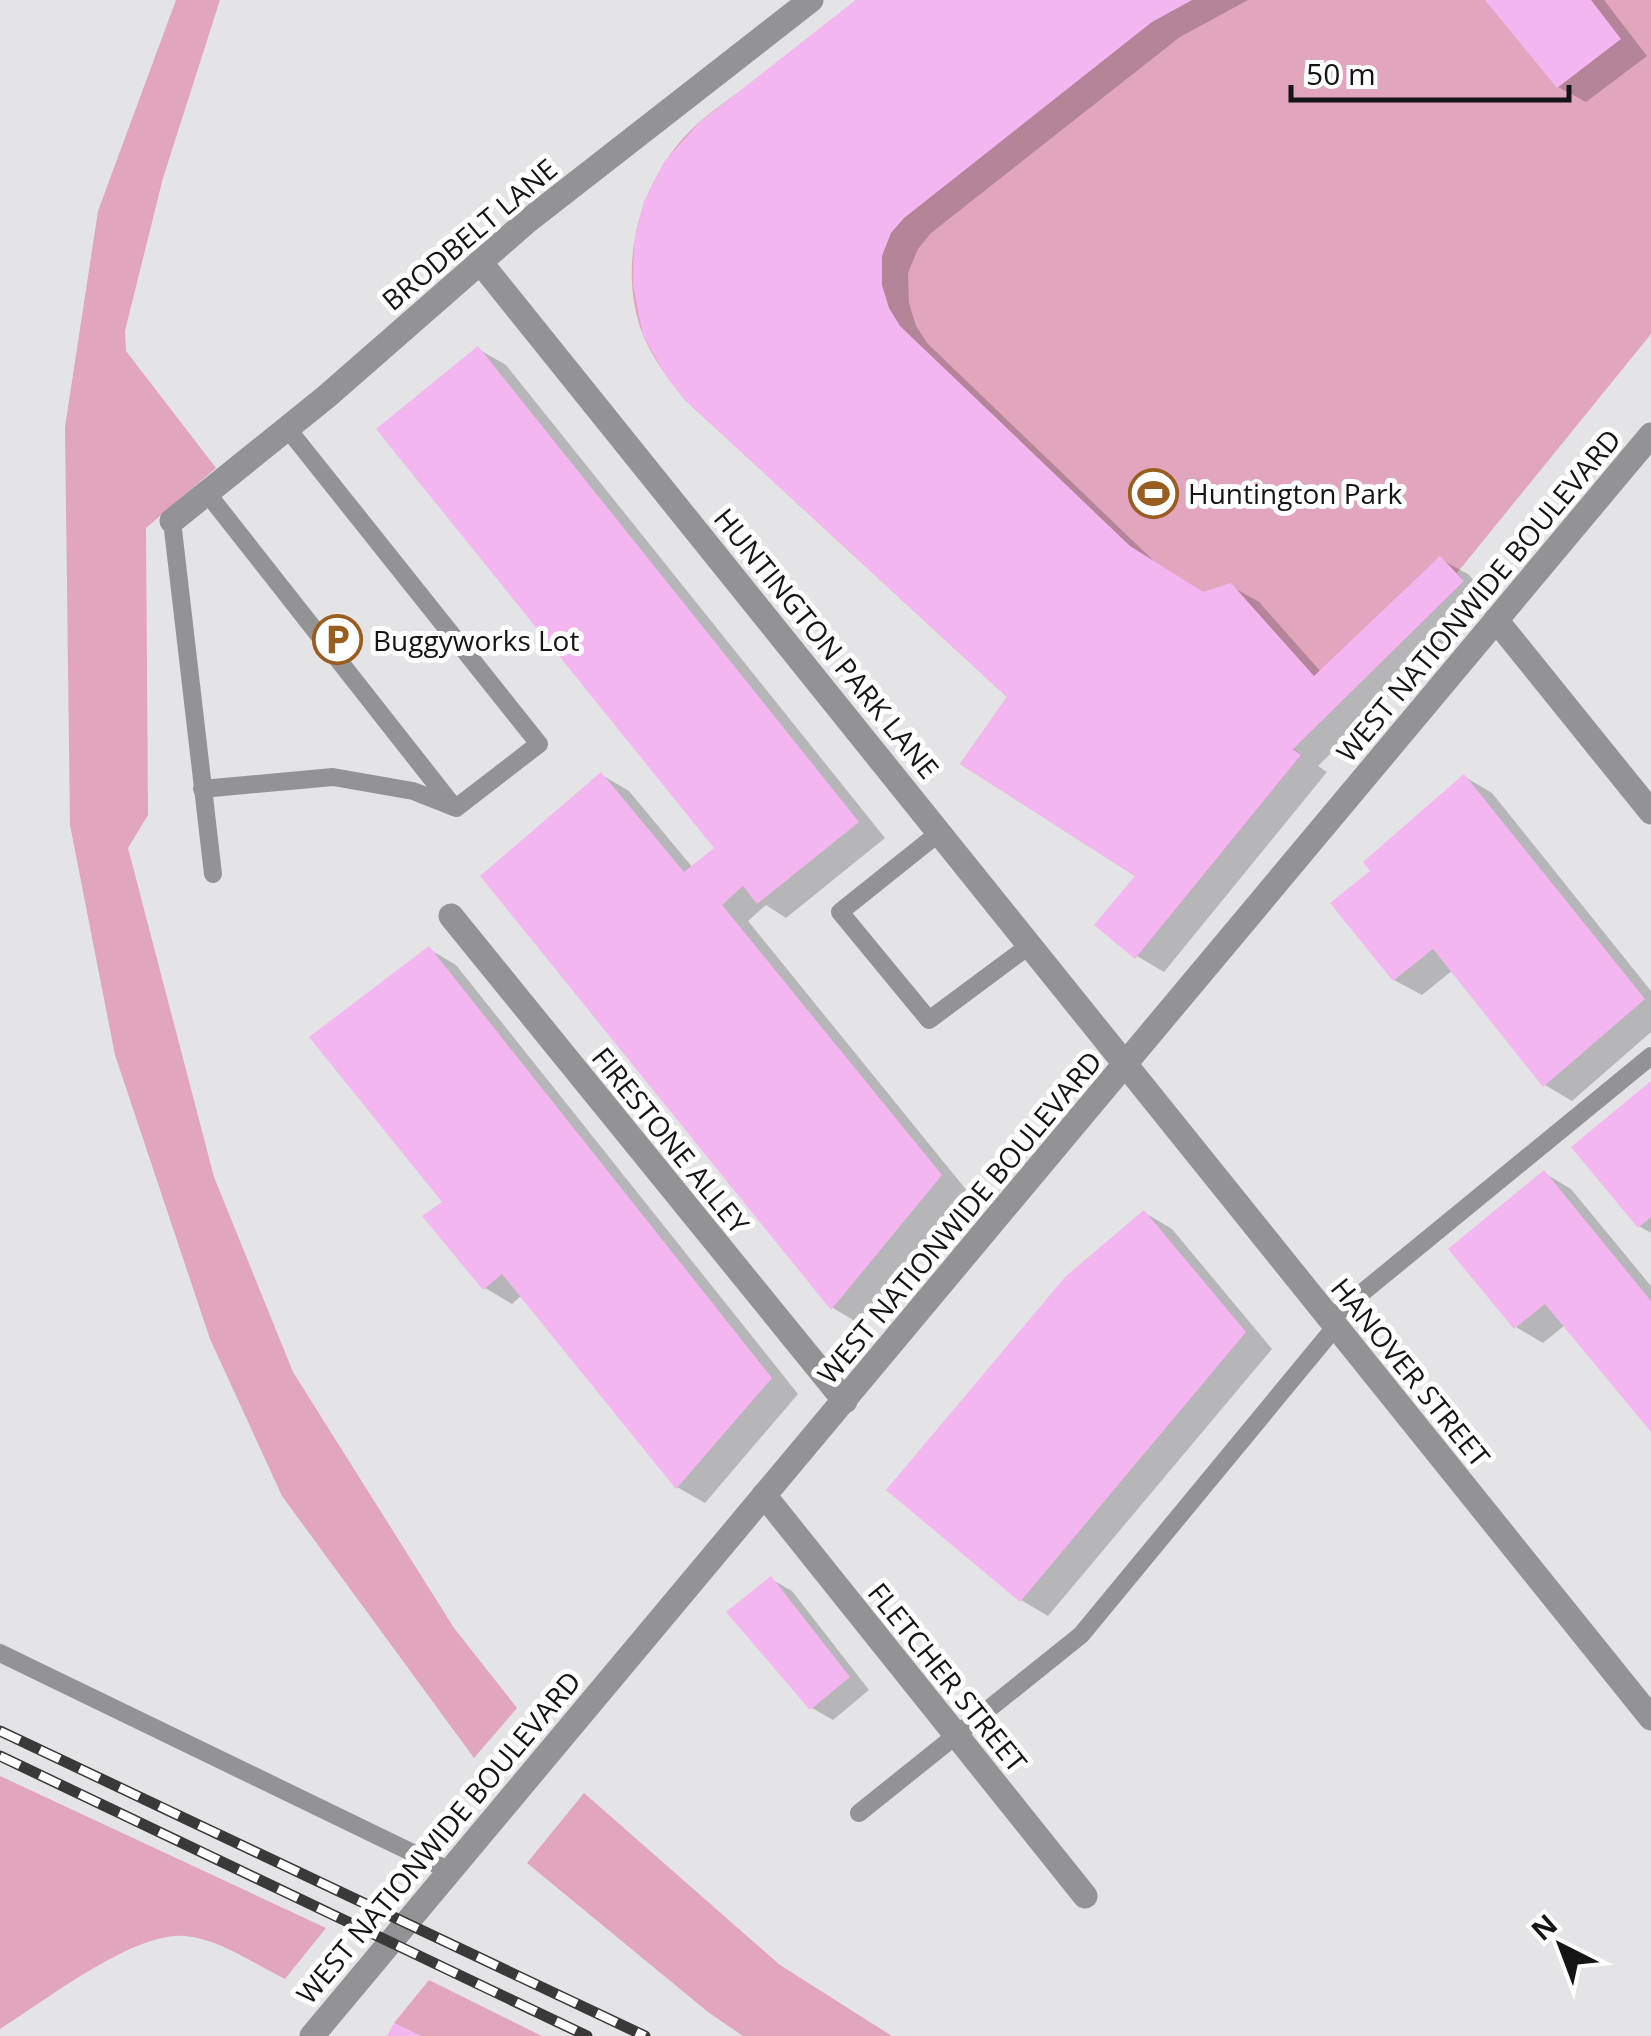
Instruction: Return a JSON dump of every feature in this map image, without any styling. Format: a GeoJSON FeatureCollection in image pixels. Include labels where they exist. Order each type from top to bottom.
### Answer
{"type":"FeatureCollection","features":[{"type":"Feature","properties":{"kind":"street","name":"BRODBELT LANE"},"geometry":{"type":"LineString","coordinates":[[172,521],[480,262],[811,0]]}},
{"type":"Feature","properties":{"kind":"street","name":"HUNTINGTON PARK LANE"},"geometry":{"type":"LineString","coordinates":[[480,262],[1125,1064]]}},
{"type":"Feature","properties":{"kind":"street","name":"WEST NATIONWIDE BOULEVARD"},"geometry":{"type":"LineString","coordinates":[[312,2036],[1651,436]]}},
{"type":"Feature","properties":{"kind":"street"},"geometry":{"type":"LineString","coordinates":[[1496,620],[1651,812]]}},
{"type":"Feature","properties":{"kind":"street","name":"FIRESTONE ALLEY"},"geometry":{"type":"LineString","coordinates":[[451,916],[845,1401]]}},
{"type":"Feature","properties":{"kind":"street","name":"HANOVER STREET"},"geometry":{"type":"LineString","coordinates":[[1125,1064],[1650,1716]]}},
{"type":"Feature","properties":{"kind":"street","name":"FLETCHER STREET"},"geometry":{"type":"LineString","coordinates":[[764,1496],[1086,1896]]}},
{"type":"Feature","properties":{"kind":"lane"},"geometry":{"type":"LineString","coordinates":[[287,428],[539,744],[456,808]]}},
{"type":"Feature","properties":{"kind":"lane"},"geometry":{"type":"LineString","coordinates":[[207,493],[456,808]]}},
{"type":"Feature","properties":{"kind":"lane"},"geometry":{"type":"LineString","coordinates":[[172,521],[213,874]]}},
{"type":"Feature","properties":{"kind":"lane"},"geometry":{"type":"LineString","coordinates":[[202,789],[333,777],[414,790],[456,808]]}},
{"type":"Feature","properties":{"kind":"lane"},"geometry":{"type":"LineString","coordinates":[[940,832],[840,912],[929,1020],[1030,945]]}},
{"type":"Feature","properties":{"kind":"lane"},"geometry":{"type":"LineString","coordinates":[[858,1813],[1082,1635],[1333,1323],[1651,1056]]}},
{"type":"Feature","properties":{"kind":"lane"},"geometry":{"type":"LineString","coordinates":[[0,1653],[450,1871]]}},
{"type":"Feature","properties":{"kind":"shaded area"},"geometry":{"type":"Polygon","coordinates":[[[176,0],[220,0],[163,178],[125,331],[126,351],[216,468],[146,528],[148,815],[128,848],[214,1177],[293,1372],[454,1628],[517,1708],[474,1758],[282,1496],[210,1339],[115,1055],[70,825],[65,427],[98,211],[176,0]]]}},
{"type":"Feature","properties":{"kind":"shaded area","name":"Huntington Park"},"geometry":{"type":"Polygon","coordinates":[[[856,0],[1651,0],[1651,334],[1457,573],[1464,581],[1293,748],[1301,755],[1135,959],[1135,876],[960,764],[1007,697],[685,400],[652,352],[635,309],[632,283],[637,229],[656,178],[670,155],[701,121],[856,0]]]}},
{"type":"Feature","properties":{"kind":"shaded area"},"geometry":{"type":"Polygon","coordinates":[[[0,1776],[326,1928],[285,1979],[198,1938],[164,1937],[141,1944],[90,1970],[0,2029],[0,1776]]]}},
{"type":"Feature","properties":{"kind":"shaded area"},"geometry":{"type":"Polygon","coordinates":[[[584,1793],[780,1965],[892,2036],[743,2036],[708,2012],[527,1863],[584,1793]]]}},
{"type":"Feature","properties":{"kind":"shaded area"},"geometry":{"type":"Polygon","coordinates":[[[429,1980],[542,2036],[421,2036],[394,2023],[429,1980]]]}},
{"type":"Feature","properties":{"kind":"building"},"geometry":{"type":"Polygon","coordinates":[[[856,0],[1192,0],[1152,22],[904,218],[891,233],[882,256],[882,285],[889,308],[900,326],[1130,546],[1203,592],[1231,583],[1314,676],[1440,556],[1464,581],[1293,749],[1301,755],[1135,959],[1094,925],[1135,876],[960,764],[1007,697],[685,400],[643,335],[633,285],[634,242],[644,201],[664,162],[700,122],[856,0]]]}},
{"type":"Feature","properties":{"kind":"building"},"geometry":{"type":"Polygon","coordinates":[[[1485,0],[1591,0],[1621,39],[1557,88],[1485,0]]]}},
{"type":"Feature","properties":{"kind":"building"},"geometry":{"type":"Polygon","coordinates":[[[478,346],[859,822],[757,904],[743,886],[722,905],[942,1175],[831,1310],[480,876],[601,772],[684,872],[714,848],[376,429],[478,346]]]}},
{"type":"Feature","properties":{"kind":"building"},"geometry":{"type":"Polygon","coordinates":[[[1464,774],[1645,999],[1543,1087],[1433,949],[1393,981],[1330,903],[1370,871],[1363,862],[1464,774]]]}},
{"type":"Feature","properties":{"kind":"building"},"geometry":{"type":"Polygon","coordinates":[[[429,946],[772,1378],[676,1489],[502,1274],[483,1290],[422,1216],[442,1202],[309,1037],[429,946]]]}},
{"type":"Feature","properties":{"kind":"building"},"geometry":{"type":"Polygon","coordinates":[[[1651,1081],[1651,1217],[1638,1228],[1571,1147],[1651,1081]]]}},
{"type":"Feature","properties":{"kind":"building"},"geometry":{"type":"Polygon","coordinates":[[[1544,1170],[1651,1301],[1651,1432],[1545,1304],[1514,1329],[1448,1249],[1544,1170]]]}},
{"type":"Feature","properties":{"kind":"building"},"geometry":{"type":"Polygon","coordinates":[[[1144,1210],[1246,1332],[1020,1602],[886,1490],[1066,1276],[1144,1210]]]}},
{"type":"Feature","properties":{"kind":"building"},"geometry":{"type":"Polygon","coordinates":[[[771,1576],[850,1677],[810,1710],[726,1612],[771,1576]]]}},
{"type":"Feature","properties":{"kind":"building"},"geometry":{"type":"Polygon","coordinates":[[[394,2023],[421,2036],[387,2036],[394,2023]]]}},
{"type":"Feature","properties":{"kind":"railway"},"geometry":{"type":"LineString","coordinates":[[0,1731],[645,2036]]}},
{"type":"Feature","properties":{"kind":"railway"},"geometry":{"type":"LineString","coordinates":[[0,1756],[587,2036]]}},
{"type":"Feature","properties":{"kind":"place","name":"Huntington Park"},"geometry":{"type":"Point","coordinates":[1153,493]}},
{"type":"Feature","properties":{"kind":"place","name":"Buggyworks Lot"},"geometry":{"type":"Point","coordinates":[338,640]}}]}
